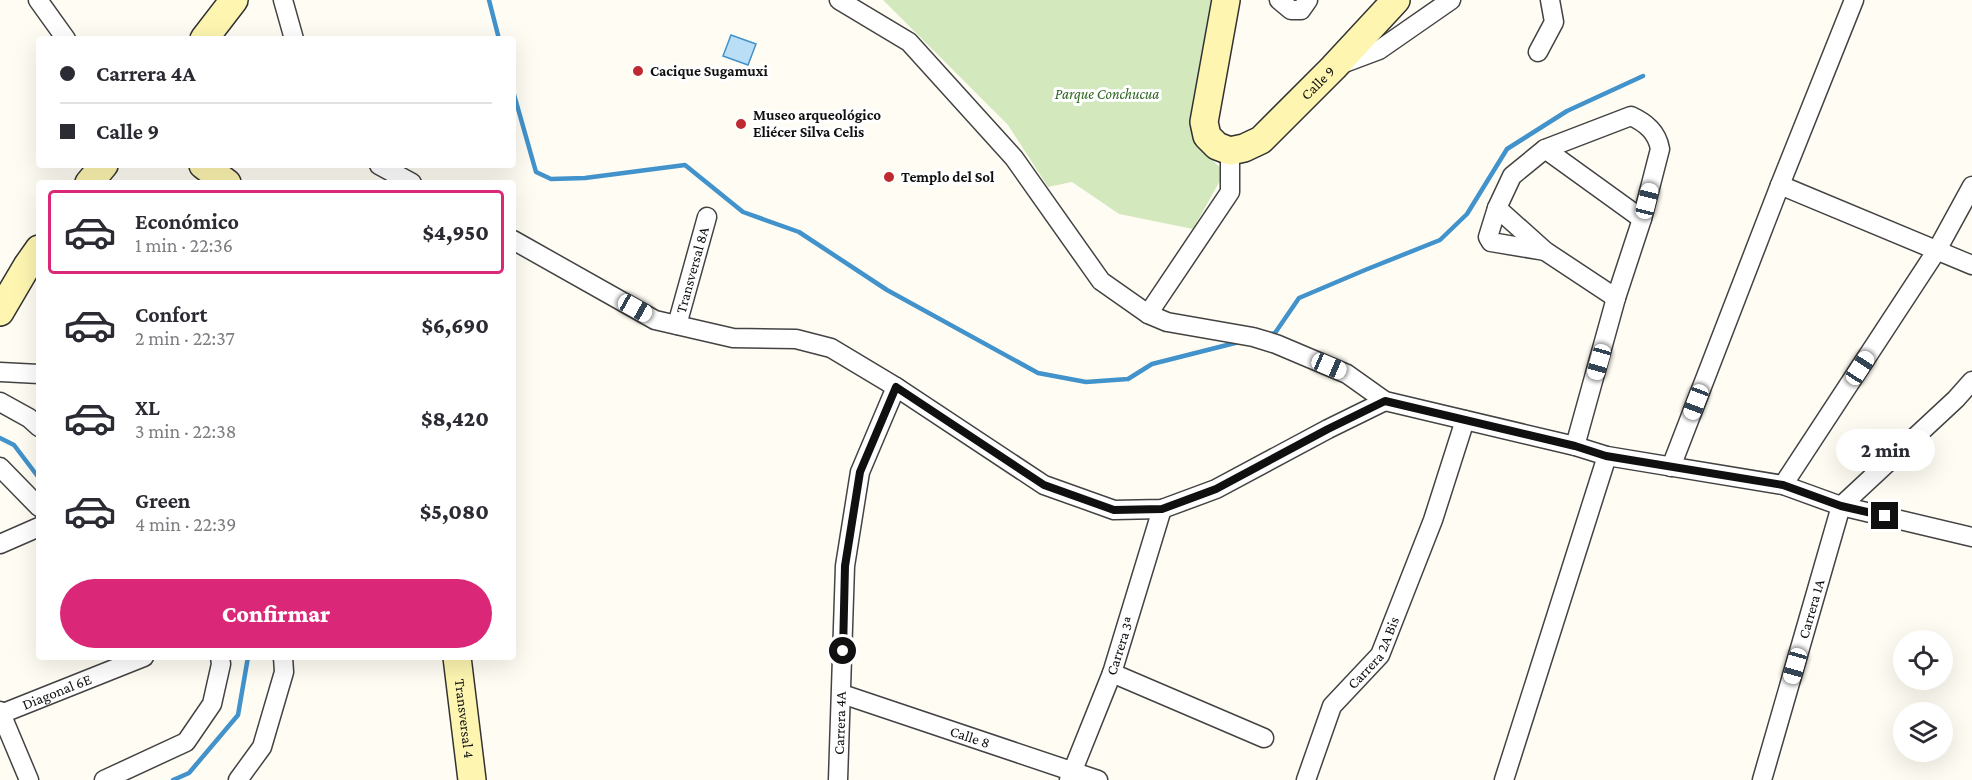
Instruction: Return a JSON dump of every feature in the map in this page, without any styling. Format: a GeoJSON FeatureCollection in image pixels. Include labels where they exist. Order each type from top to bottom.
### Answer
{"type":"FeatureCollection","features":[{"type":"Feature","properties":{"kind":"street"},"geometry":{"type":"LineString","coordinates":[[38,0],[64,36]]}},
{"type":"Feature","properties":{"kind":"street"},"geometry":{"type":"LineString","coordinates":[[206,36],[234,0]]}},
{"type":"Feature","properties":{"kind":"street"},"geometry":{"type":"LineString","coordinates":[[283,0],[293,36]]}},
{"type":"Feature","properties":{"kind":"street"},"geometry":{"type":"LineString","coordinates":[[840,0],[909,42],[1014,158],[1101,281],[1148,314],[1167,322],[1253,336],[1276,344],[1347,374],[1385,401],[1575,446],[1606,456],[1783,485],[1841,506],[1972,537]]}},
{"type":"Feature","properties":{"kind":"street"},"geometry":{"type":"LineString","coordinates":[[1148,314],[1230,192],[1230,152],[1217,146],[1207,136],[1204,122],[1227,0]]}},
{"type":"Feature","properties":{"kind":"street"},"geometry":{"type":"LineString","coordinates":[[1279,0],[1291,10],[1301,10],[1308,0]]}},
{"type":"Feature","properties":{"kind":"street","name":"Calle 9"},"geometry":{"type":"LineString","coordinates":[[1230,152],[1261,140],[1333,68],[1396,0]]}},
{"type":"Feature","properties":{"kind":"street"},"geometry":{"type":"LineString","coordinates":[[1333,68],[1379,50],[1451,0]]}},
{"type":"Feature","properties":{"kind":"street"},"geometry":{"type":"LineString","coordinates":[[1538,52],[1554,22],[1550,0]]}},
{"type":"Feature","properties":{"kind":"street"},"geometry":{"type":"LineString","coordinates":[[1671,467],[1854,0]]}},
{"type":"Feature","properties":{"kind":"street"},"geometry":{"type":"LineString","coordinates":[[1545,251],[1491,242],[1488,237],[1497,208],[1512,176],[1545,149],[1631,116],[1641,121],[1658,137],[1660,148],[1642,219],[1616,298],[1575,446]]}},
{"type":"Feature","properties":{"kind":"street"},"geometry":{"type":"LineString","coordinates":[[1545,149],[1642,219]]}},
{"type":"Feature","properties":{"kind":"street"},"geometry":{"type":"LineString","coordinates":[[92,180],[102,168]]}},
{"type":"Feature","properties":{"kind":"street"},"geometry":{"type":"LineString","coordinates":[[207,168],[223,180]]}},
{"type":"Feature","properties":{"kind":"street"},"geometry":{"type":"LineString","coordinates":[[384,168],[406,180]]}},
{"type":"Feature","properties":{"kind":"street"},"geometry":{"type":"LineString","coordinates":[[1780,186],[1972,265]]}},
{"type":"Feature","properties":{"kind":"street"},"geometry":{"type":"LineString","coordinates":[[1783,485],[1937,250],[1972,186]]}},
{"type":"Feature","properties":{"kind":"street"},"geometry":{"type":"LineString","coordinates":[[1497,208],[1545,251],[1616,298]]}},
{"type":"Feature","properties":{"kind":"street","name":"Transversal 8A"},"geometry":{"type":"LineString","coordinates":[[677,325],[707,217]]}},
{"type":"Feature","properties":{"kind":"street"},"geometry":{"type":"LineString","coordinates":[[516,242],[656,320],[733,338],[796,339],[831,348],[896,387],[1044,485],[1114,510],[1162,509],[1216,489],[1385,401]]}},
{"type":"Feature","properties":{"kind":"street"},"geometry":{"type":"LineString","coordinates":[[0,312],[36,253]]}},
{"type":"Feature","properties":{"kind":"street"},"geometry":{"type":"LineString","coordinates":[[0,372],[36,375]]}},
{"type":"Feature","properties":{"kind":"street"},"geometry":{"type":"LineString","coordinates":[[1841,506],[1964,401],[1972,381]]}},
{"type":"Feature","properties":{"kind":"street","name":"Carrera 4A"},"geometry":{"type":"LineString","coordinates":[[838,780],[845,566],[860,472],[896,387]]}},
{"type":"Feature","properties":{"kind":"street"},"geometry":{"type":"LineString","coordinates":[[0,402],[36,424]]}},
{"type":"Feature","properties":{"kind":"street","name":"Carrera 2A Bis"},"geometry":{"type":"LineString","coordinates":[[1306,780],[1332,706],[1380,655],[1433,520],[1464,420]]}},
{"type":"Feature","properties":{"kind":"street"},"geometry":{"type":"LineString","coordinates":[[1504,780],[1606,456]]}},
{"type":"Feature","properties":{"kind":"street"},"geometry":{"type":"LineString","coordinates":[[0,467],[36,504]]}},
{"type":"Feature","properties":{"kind":"street","name":"Carrera 1A"},"geometry":{"type":"LineString","coordinates":[[1762,780],[1841,506]]}},
{"type":"Feature","properties":{"kind":"street","name":"Carrera 3ª"},"geometry":{"type":"LineString","coordinates":[[1070,775],[1112,673],[1162,509]]}},
{"type":"Feature","properties":{"kind":"street"},"geometry":{"type":"LineString","coordinates":[[0,544],[36,528]]}},
{"type":"Feature","properties":{"kind":"street","name":"Diagonal 6E"},"geometry":{"type":"LineString","coordinates":[[1,712],[136,660]]}},
{"type":"Feature","properties":{"kind":"street"},"geometry":{"type":"LineString","coordinates":[[104,780],[186,742],[212,704],[220,660]]}},
{"type":"Feature","properties":{"kind":"street"},"geometry":{"type":"LineString","coordinates":[[238,780],[262,747],[284,672],[283,660]]}},
{"type":"Feature","properties":{"kind":"street","name":"Transversal 4"},"geometry":{"type":"LineString","coordinates":[[458,660],[471,780]]}},
{"type":"Feature","properties":{"kind":"street"},"geometry":{"type":"LineString","coordinates":[[1112,673],[1263,738]]}},
{"type":"Feature","properties":{"kind":"street","name":"Calle 8"},"geometry":{"type":"LineString","coordinates":[[842,694],[1070,775],[1098,780]]}},
{"type":"Feature","properties":{"kind":"street"},"geometry":{"type":"LineString","coordinates":[[1,712],[29,780]]}},
{"type":"Feature","properties":{"kind":"green space","name":"Parque Conchucua"},"geometry":{"type":"Polygon","coordinates":[[[883,0],[1213,0],[1196,145],[1225,172],[1193,229],[1119,214],[1072,182],[1048,187],[1008,125],[883,0]]]}},
{"type":"Feature","properties":{"kind":"water"},"geometry":{"type":"Polygon","coordinates":[[[731,35],[756,44],[748,65],[723,56],[731,35]]]}},
{"type":"Feature","properties":{"kind":"waterway"},"geometry":{"type":"LineString","coordinates":[[489,0],[498,36]]}},
{"type":"Feature","properties":{"kind":"waterway"},"geometry":{"type":"LineString","coordinates":[[1267,335],[1275,333],[1299,298],[1440,240],[1467,214],[1507,149],[1567,111],[1643,76]]}},
{"type":"Feature","properties":{"kind":"waterway"},"geometry":{"type":"LineString","coordinates":[[516,102],[536,172],[551,179],[585,178],[685,165],[743,212],[799,232],[887,290],[1038,373],[1086,382],[1128,379],[1152,364],[1239,342]]}},
{"type":"Feature","properties":{"kind":"waterway"},"geometry":{"type":"LineString","coordinates":[[0,438],[14,445],[36,474]]}},
{"type":"Feature","properties":{"kind":"waterway"},"geometry":{"type":"LineString","coordinates":[[173,780],[189,773],[238,715],[247,660]]}},
{"type":"Feature","properties":{"kind":"place","name":"Cacique Sugamuxi"},"geometry":{"type":"Point","coordinates":[638,71]}},
{"type":"Feature","properties":{"kind":"place","name":"Museo arqueológico Eliécer Silva Celis"},"geometry":{"type":"Point","coordinates":[741,124]}},
{"type":"Feature","properties":{"kind":"place","name":"Templo del Sol"},"geometry":{"type":"Point","coordinates":[889,177]}},
{"type":"Feature","properties":{"kind":"route"},"geometry":{"type":"LineString","coordinates":[[843,651],[845,566],[860,472],[896,387],[1044,485],[1114,510],[1162,509],[1216,489],[1385,401],[1575,446],[1606,456],[1783,485],[1841,506],[1885,516]]}}]}
